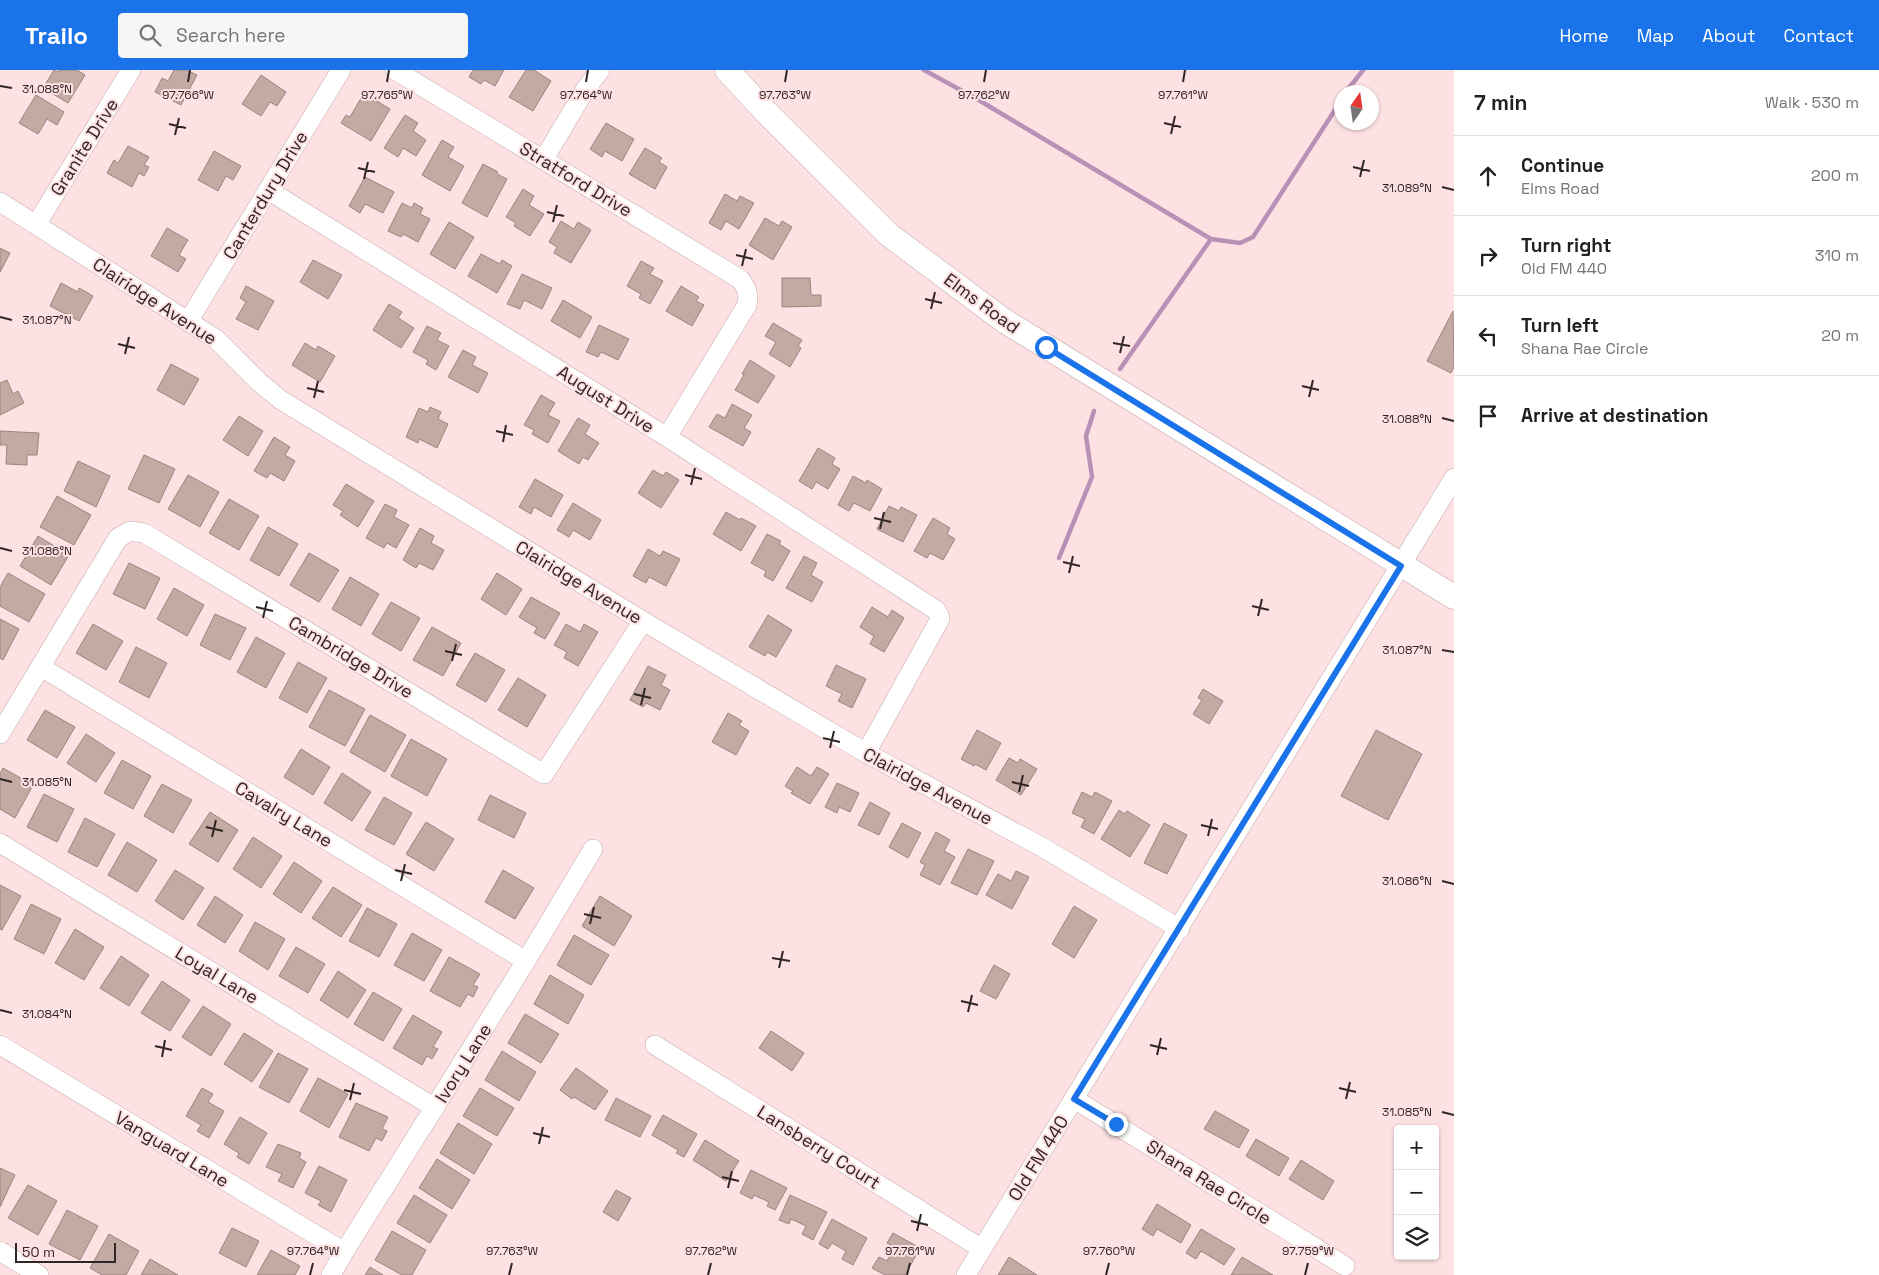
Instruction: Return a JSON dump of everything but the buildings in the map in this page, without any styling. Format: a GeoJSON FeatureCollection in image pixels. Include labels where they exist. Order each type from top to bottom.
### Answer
{"type":"FeatureCollection","features":[{"type":"Feature","properties":{"kind":"main road","name":"Elms Road"},"geometry":{"type":"LineString","coordinates":[[727,70],[766,112],[888,234],[1003,320],[1454,597]]}},
{"type":"Feature","properties":{"kind":"street","name":"Granite Drive"},"geometry":{"type":"LineString","coordinates":[[36,225],[131,70]]}},
{"type":"Feature","properties":{"kind":"street","name":"Canterdury Drive"},"geometry":{"type":"LineString","coordinates":[[189,320],[341,70]]}},
{"type":"Feature","properties":{"kind":"street","name":"Stratford Drive"},"geometry":{"type":"LineString","coordinates":[[395,70],[740,279],[747,288],[747,305],[667,437]]}},
{"type":"Feature","properties":{"kind":"street"},"geometry":{"type":"LineString","coordinates":[[544,159],[585,90],[600,70]]}},
{"type":"Feature","properties":{"kind":"street","name":"August Drive"},"geometry":{"type":"LineString","coordinates":[[268,190],[667,437],[936,610],[940,619],[866,753]]}},
{"type":"Feature","properties":{"kind":"street","name":"Clairidge Avenue"},"geometry":{"type":"LineString","coordinates":[[0,202],[189,320],[216,339],[259,382],[281,400],[643,621],[866,753],[1042,847],[1180,929]]}},
{"type":"Feature","properties":{"kind":"street","name":"Old FM 440"},"geometry":{"type":"LineString","coordinates":[[966,1275],[1452,486]]}},
{"type":"Feature","properties":{"kind":"street","name":"Cambridge Drive"},"geometry":{"type":"LineString","coordinates":[[0,734],[118,538],[130,531],[144,533],[544,774],[643,621]]}},
{"type":"Feature","properties":{"kind":"street","name":"Cavalry Lane"},"geometry":{"type":"LineString","coordinates":[[41,667],[526,961]]}},
{"type":"Feature","properties":{"kind":"street","name":"Loyal Lane"},"geometry":{"type":"LineString","coordinates":[[0,843],[435,1108]]}},
{"type":"Feature","properties":{"kind":"street","name":"Ivory Lane"},"geometry":{"type":"LineString","coordinates":[[331,1275],[526,961],[593,849]]}},
{"type":"Feature","properties":{"kind":"street","name":"Vanguard Lane"},"geometry":{"type":"LineString","coordinates":[[0,1045],[344,1252]]}},
{"type":"Feature","properties":{"kind":"street","name":"Lansberry Court"},"geometry":{"type":"LineString","coordinates":[[655,1045],[982,1249]]}},
{"type":"Feature","properties":{"kind":"street","name":"Shana Rae Circle"},"geometry":{"type":"LineString","coordinates":[[1074,1099],[1345,1266]]}},
{"type":"Feature","properties":{"kind":"street"},"geometry":{"type":"LineString","coordinates":[[0,1251],[39,1275]]}},
{"type":"Feature","properties":{"kind":"waterway"},"geometry":{"type":"LineString","coordinates":[[924,70],[977,99],[1211,239],[1240,243],[1253,237],[1334,111]]}},
{"type":"Feature","properties":{"kind":"waterway"},"geometry":{"type":"LineString","coordinates":[[1351,85],[1363,70]]}},
{"type":"Feature","properties":{"kind":"waterway"},"geometry":{"type":"LineString","coordinates":[[1120,369],[1211,239]]}},
{"type":"Feature","properties":{"kind":"waterway"},"geometry":{"type":"LineString","coordinates":[[1059,558],[1092,477],[1086,436],[1094,411]]}},
{"type":"Feature","properties":{"kind":"route"},"geometry":{"type":"LineString","coordinates":[[1046,347],[1401,566],[1074,1099],[1116,1124]]}}]}
